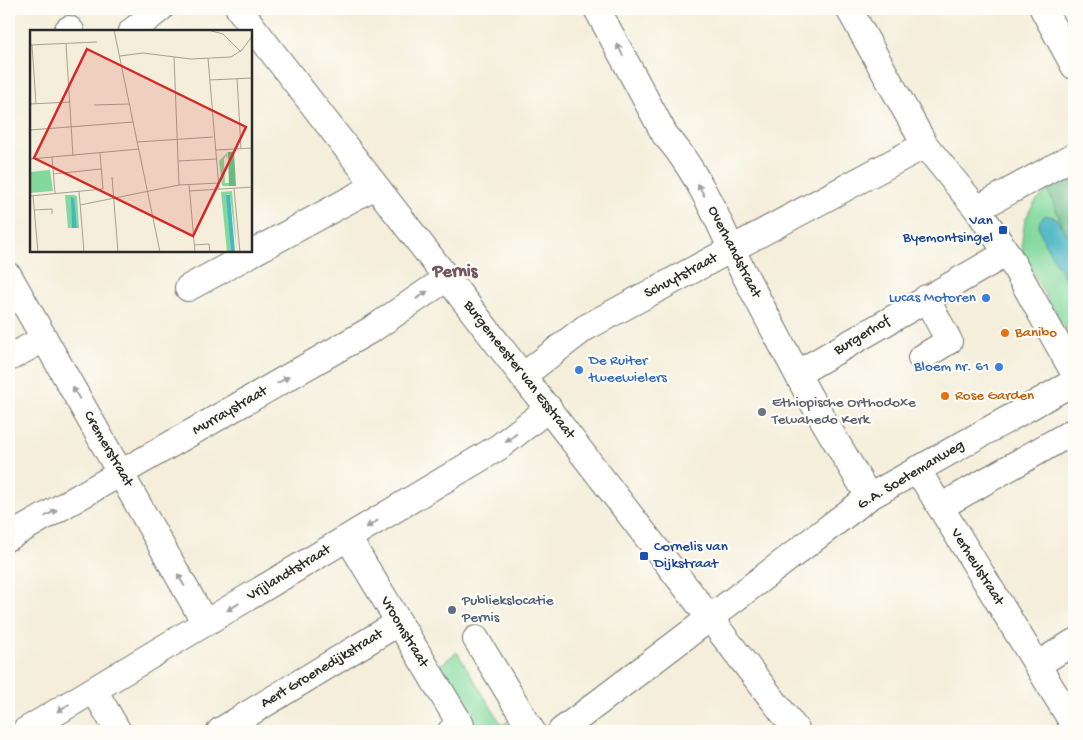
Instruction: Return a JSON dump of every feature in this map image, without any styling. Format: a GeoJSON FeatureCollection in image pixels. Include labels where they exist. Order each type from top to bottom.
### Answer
{"type":"FeatureCollection","features":[{"type":"Feature","properties":{"kind":"street"},"geometry":{"type":"LineString","coordinates":[[133,30],[160,9]]}},
{"type":"Feature","properties":{"kind":"street","name":"Burgemeester van Esstraat"},"geometry":{"type":"LineString","coordinates":[[240,9],[797,731]]}},
{"type":"Feature","properties":{"kind":"street","name":"Overhandstraat"},"geometry":{"type":"LineString","coordinates":[[597,9],[665,135],[678,149],[723,228],[731,249],[798,373],[869,497]]}},
{"type":"Feature","properties":{"kind":"street"},"geometry":{"type":"LineString","coordinates":[[850,9],[925,145],[977,209],[1007,253],[1074,373]]}},
{"type":"Feature","properties":{"kind":"street"},"geometry":{"type":"LineString","coordinates":[[1043,9],[1074,66]]}},
{"type":"Feature","properties":{"kind":"street","name":"Schuytstraat"},"geometry":{"type":"LineString","coordinates":[[524,375],[586,328],[925,145]]}},
{"type":"Feature","properties":{"kind":"street"},"geometry":{"type":"LineString","coordinates":[[977,209],[1074,156]]}},
{"type":"Feature","properties":{"kind":"street"},"geometry":{"type":"LineString","coordinates":[[188,288],[375,186]]}},
{"type":"Feature","properties":{"kind":"street","name":"Burgerhof"},"geometry":{"type":"LineString","coordinates":[[798,373],[1007,253]]}},
{"type":"Feature","properties":{"kind":"street","name":"Cremerstraat"},"geometry":{"type":"LineString","coordinates":[[9,276],[122,473],[205,623]]}},
{"type":"Feature","properties":{"kind":"street","name":"Murraystraat"},"geometry":{"type":"LineString","coordinates":[[9,536],[374,328],[447,278]]}},
{"type":"Feature","properties":{"kind":"street"},"geometry":{"type":"LineString","coordinates":[[920,358],[949,341],[926,298]]}},
{"type":"Feature","properties":{"kind":"street"},"geometry":{"type":"LineString","coordinates":[[9,358],[44,339]]}},
{"type":"Feature","properties":{"kind":"street","name":"G.A. Soetemanweg"},"geometry":{"type":"LineString","coordinates":[[561,731],[869,497],[1074,382]]}},
{"type":"Feature","properties":{"kind":"street","name":"Vrijlandtstraat"},"geometry":{"type":"LineString","coordinates":[[25,731],[499,447],[549,408]]}},
{"type":"Feature","properties":{"kind":"street"},"geometry":{"type":"LineString","coordinates":[[940,507],[1074,431]]}},
{"type":"Feature","properties":{"kind":"street","name":"Verheulstraat"},"geometry":{"type":"LineString","coordinates":[[918,469],[1074,725]]}},
{"type":"Feature","properties":{"kind":"street","name":"Vroomstraat"},"geometry":{"type":"LineString","coordinates":[[348,538],[398,622],[456,728]]}},
{"type":"Feature","properties":{"kind":"street","name":"Aert Groenedijkstraat"},"geometry":{"type":"LineString","coordinates":[[220,731],[398,622]]}},
{"type":"Feature","properties":{"kind":"street"},"geometry":{"type":"LineString","coordinates":[[476,639],[532,731]]}},
{"type":"Feature","properties":{"kind":"street"},"geometry":{"type":"LineString","coordinates":[[1037,665],[1074,642]]}},
{"type":"Feature","properties":{"kind":"street"},"geometry":{"type":"LineString","coordinates":[[94,690],[118,731]]}},
{"type":"Feature","properties":{"kind":"green space"},"geometry":{"type":"Polygon","coordinates":[[[1074,174],[1074,246],[1062,225],[1048,190],[1074,174]]]}},
{"type":"Feature","properties":{"kind":"green space"},"geometry":{"type":"Polygon","coordinates":[[[1048,190],[1062,225],[1056,218],[1039,225],[1043,237],[1074,292],[1074,345],[1023,257],[1022,240],[1025,220],[1034,203],[1048,190]]]}},
{"type":"Feature","properties":{"kind":"green space"},"geometry":{"type":"Polygon","coordinates":[[[457,652],[502,725],[514,718],[522,731],[480,731],[439,666],[457,652]]]}},
{"type":"Feature","properties":{"kind":"water"},"geometry":{"type":"Polygon","coordinates":[[[1046,215],[1056,218],[1074,246],[1074,292],[1040,231],[1039,222],[1046,215]]]}},
{"type":"Feature","properties":{"kind":"place","name":"Van Byemontsingel"},"geometry":{"type":"Point","coordinates":[1003,230]}},
{"type":"Feature","properties":{"kind":"place","name":"Lucas Motoren"},"geometry":{"type":"Point","coordinates":[986,298]}},
{"type":"Feature","properties":{"kind":"place","name":"Banibo"},"geometry":{"type":"Point","coordinates":[1005,333]}},
{"type":"Feature","properties":{"kind":"place","name":"Bloem nr. 61"},"geometry":{"type":"Point","coordinates":[999,367]}},
{"type":"Feature","properties":{"kind":"place","name":"De Ruiter tweewielers"},"geometry":{"type":"Point","coordinates":[579,370]}},
{"type":"Feature","properties":{"kind":"place","name":"Rose Garden"},"geometry":{"type":"Point","coordinates":[945,396]}},
{"type":"Feature","properties":{"kind":"place","name":"Ethiopische Orthodoxe Tewahedo Kerk"},"geometry":{"type":"Point","coordinates":[762,412]}},
{"type":"Feature","properties":{"kind":"place","name":"Cornelis van Dijkstraat"},"geometry":{"type":"Point","coordinates":[644,556]}},
{"type":"Feature","properties":{"kind":"place","name":"Publiekslocatie Pernis"},"geometry":{"type":"Point","coordinates":[452,610]}},
{"type":"Feature","properties":{"kind":"district","name":"Pernis"},"geometry":{"type":"Point","coordinates":[455,272]}}]}
